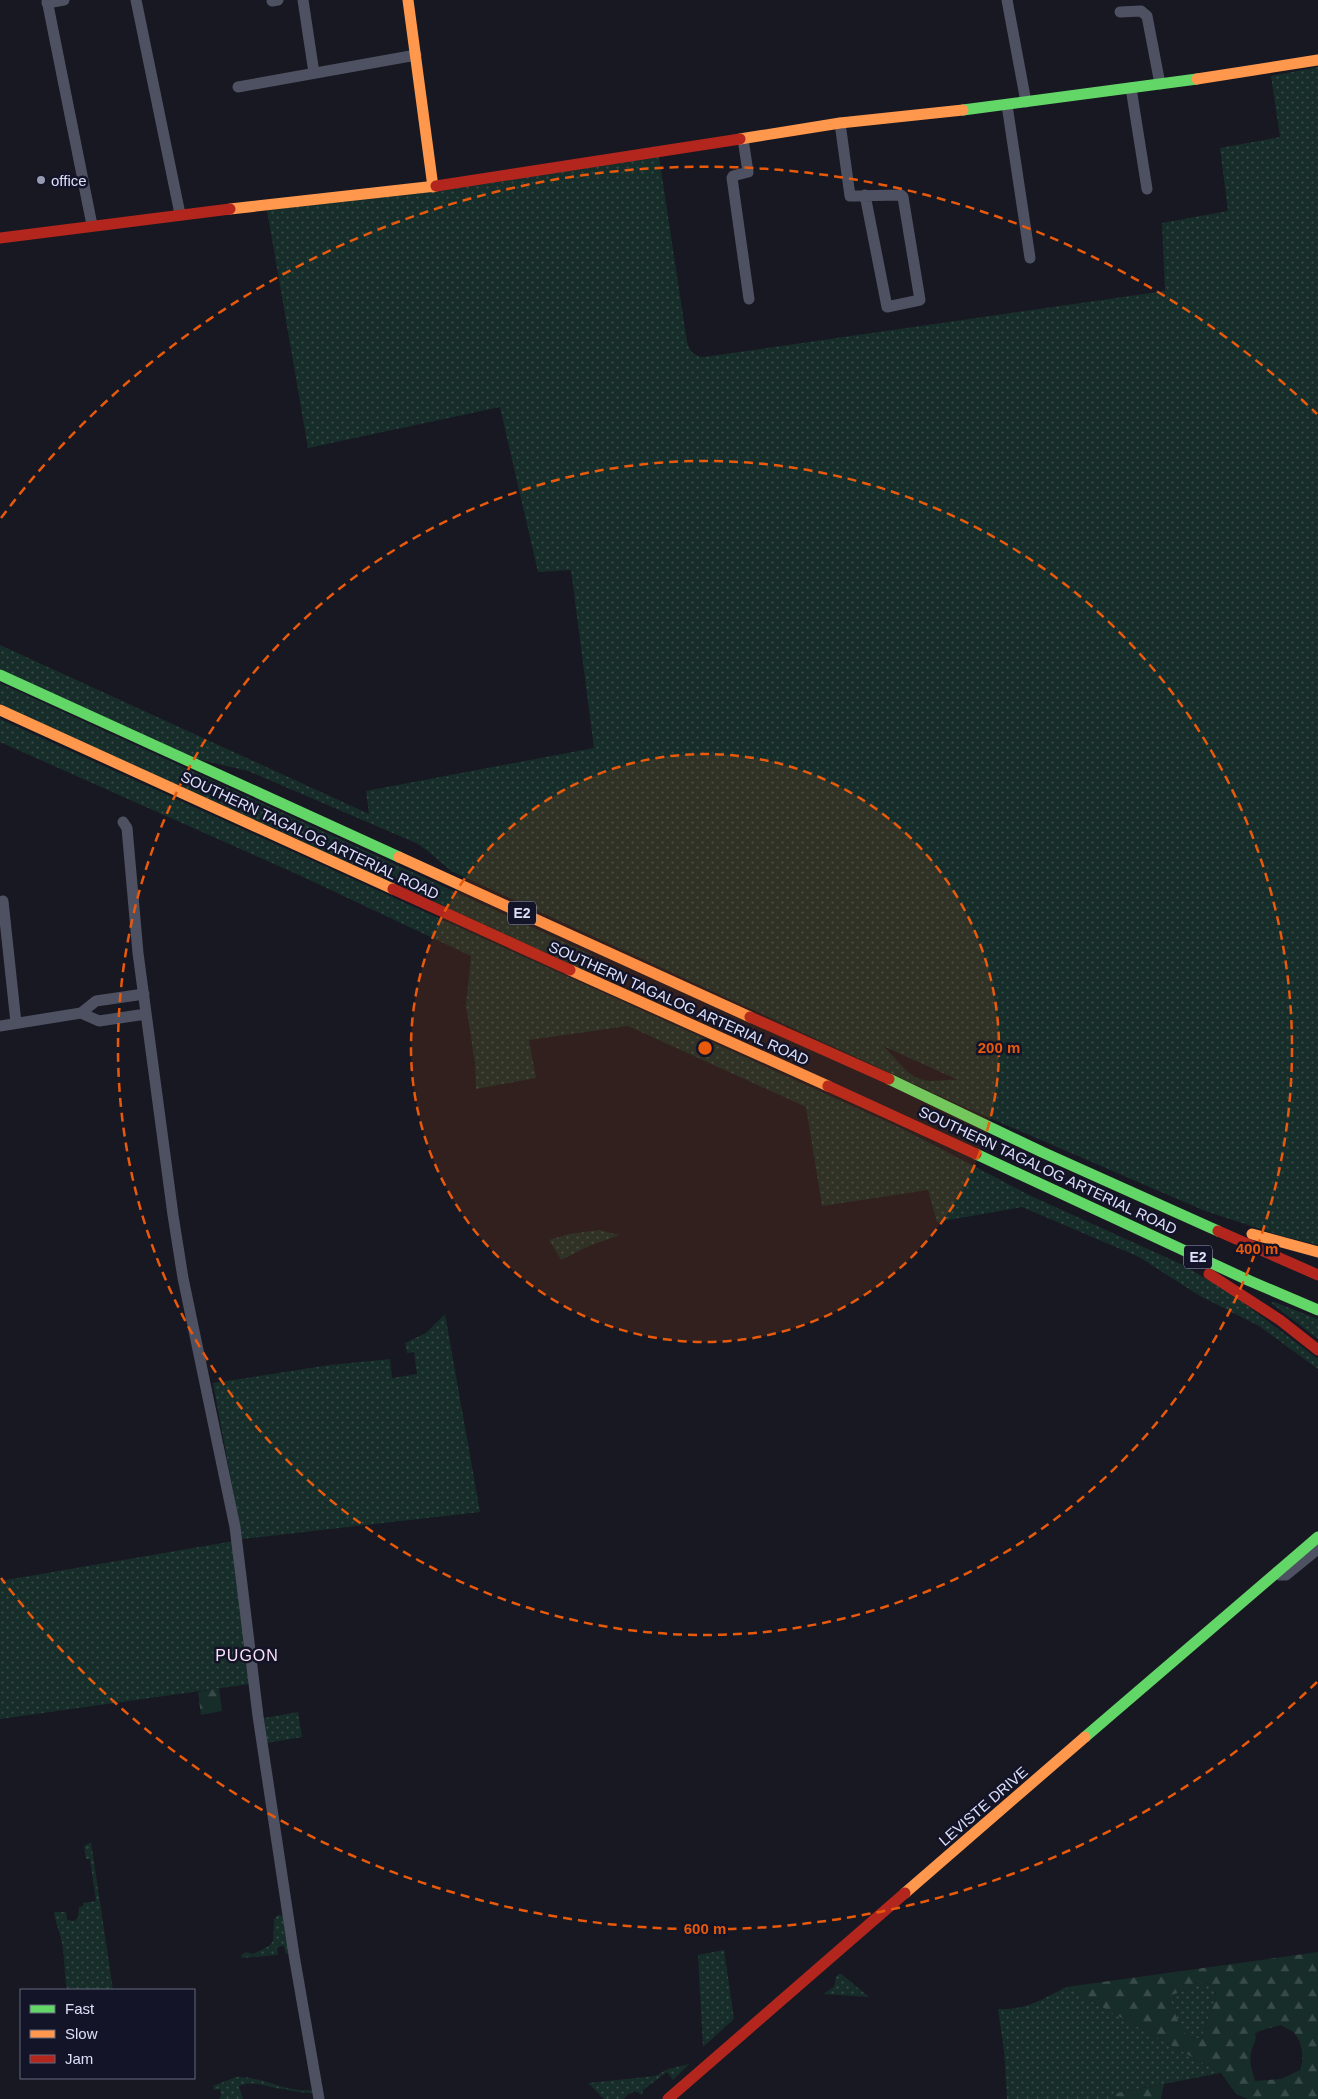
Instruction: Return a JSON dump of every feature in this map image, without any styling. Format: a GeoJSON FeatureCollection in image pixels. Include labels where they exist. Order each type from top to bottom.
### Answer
{"type":"FeatureCollection","features":[{"type":"Feature","properties":{"kind":"main road"},"geometry":{"type":"LineString","coordinates":[[408,0],[433,186]]}},
{"type":"Feature","properties":{"kind":"main road"},"geometry":{"type":"LineString","coordinates":[[0,238],[180,214],[433,186],[840,123],[1026,102],[1318,60]]}},
{"type":"Feature","properties":{"kind":"main road","name":"SOUTHERN TAGALOG ARTERIAL ROAD"},"geometry":{"type":"LineString","coordinates":[[0,675],[888,1079],[1042,1152],[1318,1275]]}},
{"type":"Feature","properties":{"kind":"main road","name":"SOUTHERN TAGALOG ARTERIAL ROAD"},"geometry":{"type":"LineString","coordinates":[[0,710],[336,862],[441,912],[883,1111],[1250,1281],[1318,1310]]}},
{"type":"Feature","properties":{"kind":"main road"},"geometry":{"type":"LineString","coordinates":[[1130,1191],[1262,1237],[1318,1252]]}},
{"type":"Feature","properties":{"kind":"main road"},"geometry":{"type":"LineString","coordinates":[[1078,1202],[1232,1288],[1280,1320],[1318,1350]]}},
{"type":"Feature","properties":{"kind":"main road","name":"LEVISTE DRIVE"},"geometry":{"type":"LineString","coordinates":[[668,2099],[1318,1537]]}},
{"type":"Feature","properties":{"kind":"street"},"geometry":{"type":"LineString","coordinates":[[64,0],[47,1],[92,225]]}},
{"type":"Feature","properties":{"kind":"street"},"geometry":{"type":"LineString","coordinates":[[136,0],[180,214]]}},
{"type":"Feature","properties":{"kind":"street"},"geometry":{"type":"LineString","coordinates":[[303,0],[314,72]]}},
{"type":"Feature","properties":{"kind":"street"},"geometry":{"type":"LineString","coordinates":[[1007,0],[1026,102]]}},
{"type":"Feature","properties":{"kind":"street"},"geometry":{"type":"LineString","coordinates":[[1120,12],[1141,11],[1148,16],[1160,84]]}},
{"type":"Feature","properties":{"kind":"street"},"geometry":{"type":"LineString","coordinates":[[238,87],[416,55]]}},
{"type":"Feature","properties":{"kind":"street"},"geometry":{"type":"LineString","coordinates":[[1131,88],[1147,189]]}},
{"type":"Feature","properties":{"kind":"street"},"geometry":{"type":"LineString","coordinates":[[1007,104],[1030,258]]}},
{"type":"Feature","properties":{"kind":"street"},"geometry":{"type":"LineString","coordinates":[[840,123],[848,194],[852,196],[865,195],[902,195],[920,300],[886,307],[865,195]]}},
{"type":"Feature","properties":{"kind":"street"},"geometry":{"type":"LineString","coordinates":[[743,139],[748,172],[732,178],[749,299]]}},
{"type":"Feature","properties":{"kind":"street"},"geometry":{"type":"LineString","coordinates":[[123,822],[127,828],[146,1014],[173,1215],[235,1527],[258,1716],[295,1964],[318,2099]]}},
{"type":"Feature","properties":{"kind":"street"},"geometry":{"type":"LineString","coordinates":[[3,901],[16,1023]]}},
{"type":"Feature","properties":{"kind":"street"},"geometry":{"type":"LineString","coordinates":[[0,1026],[82,1013],[96,1001],[144,994]]}},
{"type":"Feature","properties":{"kind":"street"},"geometry":{"type":"LineString","coordinates":[[82,1013],[100,1021],[146,1014]]}},
{"type":"Feature","properties":{"kind":"street"},"geometry":{"type":"LineString","coordinates":[[1277,1572],[1282,1576],[1286,1575],[1318,1549]]}},
{"type":"Feature","properties":{"kind":"green space"},"geometry":{"type":"Polygon","coordinates":[[[1318,67],[1318,1245],[1279,1235],[1205,1211],[962,1106],[451,871],[416,843],[248,771],[197,759],[0,669],[0,645],[369,814],[366,791],[594,748],[571,570],[538,572],[500,407],[308,448],[267,210],[659,157],[687,342],[693,353],[704,357],[1165,291],[1162,223],[1228,211],[1220,148],[1280,137],[1271,76],[1318,67]],[[883,1046],[915,1077],[930,1081],[958,1080],[883,1046]]]}},
{"type":"Feature","properties":{"kind":"green space"},"geometry":{"type":"Polygon","coordinates":[[[0,683],[593,955],[586,971],[0,704],[0,683]]]}},
{"type":"Feature","properties":{"kind":"green space"},"geometry":{"type":"Polygon","coordinates":[[[0,719],[901,1128],[1031,1196],[1181,1264],[1229,1292],[1318,1359],[1318,1369],[1259,1326],[1200,1296],[1139,1257],[1022,1207],[937,1222],[928,1190],[822,1206],[806,1107],[628,1026],[529,1040],[536,1078],[476,1089],[475,1064],[466,1005],[471,956],[301,876],[0,742],[0,719]]]}},
{"type":"Feature","properties":{"kind":"green space"},"geometry":{"type":"Polygon","coordinates":[[[599,1230],[620,1235],[589,1246],[561,1260],[549,1240],[569,1234],[599,1230]]]}},
{"type":"Feature","properties":{"kind":"green space"},"geometry":{"type":"Polygon","coordinates":[[[1274,1302],[1318,1319],[1318,1339],[1271,1303],[1274,1302]]]}},
{"type":"Feature","properties":{"kind":"green space"},"geometry":{"type":"Polygon","coordinates":[[[445,1314],[480,1512],[242,1539],[213,1383],[330,1365],[390,1359],[392,1378],[417,1374],[414,1352],[407,1353],[405,1343],[426,1333],[445,1314]]]}},
{"type":"Feature","properties":{"kind":"green space"},"geometry":{"type":"Polygon","coordinates":[[[234,1541],[250,1684],[0,1719],[0,1581],[234,1541]]]}},
{"type":"Feature","properties":{"kind":"green space"},"geometry":{"type":"Polygon","coordinates":[[[219,1688],[222,1711],[201,1715],[198,1692],[219,1688]]]}},
{"type":"Feature","properties":{"kind":"green space"},"geometry":{"type":"Polygon","coordinates":[[[298,1712],[302,1737],[267,1743],[264,1718],[298,1712]]]}},
{"type":"Feature","properties":{"kind":"green space"},"geometry":{"type":"Polygon","coordinates":[[[91,1842],[113,1989],[67,1989],[64,1955],[54,1912],[66,1912],[67,1920],[74,1921],[78,1918],[79,1907],[83,1906],[83,1903],[96,1901],[90,1859],[86,1859],[84,1846],[91,1842]]]}},
{"type":"Feature","properties":{"kind":"green space"},"geometry":{"type":"Polygon","coordinates":[[[278,1915],[284,1916],[290,1954],[286,1954],[284,1946],[277,1947],[278,1955],[242,1958],[241,1955],[246,1952],[253,1954],[269,1946],[273,1941],[274,1919],[278,1915]]]}},
{"type":"Feature","properties":{"kind":"green space"},"geometry":{"type":"Polygon","coordinates":[[[724,1950],[734,2019],[703,2047],[698,1955],[724,1950]]]}},
{"type":"Feature","properties":{"kind":"green space"},"geometry":{"type":"Polygon","coordinates":[[[1318,1952],[1318,2099],[1248,2099],[1236,2094],[1221,2073],[1066,1987],[1318,1952]],[[1194,1984],[1190,1989],[1171,1995],[1171,2003],[1176,2008],[1177,2019],[1187,2036],[1201,2039],[1215,1999],[1216,1990],[1210,1984],[1194,1984]],[[1281,2025],[1259,2031],[1255,2034],[1250,2058],[1255,2081],[1281,2079],[1300,2070],[1302,2056],[1300,2042],[1294,2033],[1281,2025]]]}},
{"type":"Feature","properties":{"kind":"green space"},"geometry":{"type":"Polygon","coordinates":[[[840,1973],[869,1997],[823,1994],[834,1987],[836,1977],[840,1973]]]}},
{"type":"Feature","properties":{"kind":"green space"},"geometry":{"type":"Polygon","coordinates":[[[1194,1984],[1210,1984],[1216,1989],[1215,1999],[1201,2039],[1187,2036],[1177,2019],[1176,2008],[1171,2003],[1171,1995],[1190,1989],[1194,1984]]]}},
{"type":"Feature","properties":{"kind":"green space"},"geometry":{"type":"Polygon","coordinates":[[[1066,1987],[1221,2073],[1116,2093],[1114,2099],[1007,2099],[1004,2050],[998,2009],[1026,2006],[1066,1987]]]}},
{"type":"Feature","properties":{"kind":"green space"},"geometry":{"type":"Polygon","coordinates":[[[689,2064],[673,2080],[667,2072],[643,2090],[642,2095],[635,2091],[624,2099],[604,2099],[588,2083],[655,2076],[668,2069],[689,2064]]]}},
{"type":"Feature","properties":{"kind":"green space"},"geometry":{"type":"Polygon","coordinates":[[[236,2077],[246,2077],[293,2089],[312,2090],[313,2093],[298,2092],[260,2084],[245,2084],[239,2086],[243,2099],[219,2099],[221,2096],[220,2089],[214,2090],[213,2086],[236,2077]]]}},
{"type":"Feature","properties":{"kind":"green space"},"geometry":{"type":"Polygon","coordinates":[[[1164,2084],[1161,2099],[1114,2099],[1116,2093],[1164,2084]]]}},
{"type":"Feature","properties":{"kind":"traffic: fast"},"geometry":{"type":"LineString","coordinates":[[963,110],[1197,79]]}},
{"type":"Feature","properties":{"kind":"traffic: fast"},"geometry":{"type":"LineString","coordinates":[[0,675],[399,857]]}},
{"type":"Feature","properties":{"kind":"traffic: fast"},"geometry":{"type":"LineString","coordinates":[[889,1079],[1042,1152],[1218,1231]]}},
{"type":"Feature","properties":{"kind":"traffic: fast"},"geometry":{"type":"LineString","coordinates":[[976,1154],[1250,1281],[1318,1310]]}},
{"type":"Feature","properties":{"kind":"traffic: fast"},"geometry":{"type":"LineString","coordinates":[[1085,1737],[1318,1537]]}},
{"type":"Feature","properties":{"kind":"traffic: slow"},"geometry":{"type":"LineString","coordinates":[[408,0],[433,187]]}},
{"type":"Feature","properties":{"kind":"traffic: slow"},"geometry":{"type":"LineString","coordinates":[[1197,79],[1318,60]]}},
{"type":"Feature","properties":{"kind":"traffic: slow"},"geometry":{"type":"LineString","coordinates":[[740,139],[840,123],[963,110]]}},
{"type":"Feature","properties":{"kind":"traffic: slow"},"geometry":{"type":"LineString","coordinates":[[230,209],[436,186]]}},
{"type":"Feature","properties":{"kind":"traffic: slow"},"geometry":{"type":"LineString","coordinates":[[0,710],[393,889]]}},
{"type":"Feature","properties":{"kind":"traffic: slow"},"geometry":{"type":"LineString","coordinates":[[399,857],[750,1017]]}},
{"type":"Feature","properties":{"kind":"traffic: slow"},"geometry":{"type":"LineString","coordinates":[[570,970],[828,1086]]}},
{"type":"Feature","properties":{"kind":"traffic: slow"},"geometry":{"type":"LineString","coordinates":[[1252,1234],[1318,1252]]}},
{"type":"Feature","properties":{"kind":"traffic: slow"},"geometry":{"type":"LineString","coordinates":[[905,1893],[1085,1737]]}},
{"type":"Feature","properties":{"kind":"traffic: jam"},"geometry":{"type":"LineString","coordinates":[[436,186],[740,139]]}},
{"type":"Feature","properties":{"kind":"traffic: jam"},"geometry":{"type":"LineString","coordinates":[[0,238],[230,209]]}},
{"type":"Feature","properties":{"kind":"traffic: jam"},"geometry":{"type":"LineString","coordinates":[[393,889],[570,970]]}},
{"type":"Feature","properties":{"kind":"traffic: jam"},"geometry":{"type":"LineString","coordinates":[[750,1017],[889,1079]]}},
{"type":"Feature","properties":{"kind":"traffic: jam"},"geometry":{"type":"LineString","coordinates":[[828,1086],[976,1154]]}},
{"type":"Feature","properties":{"kind":"traffic: jam"},"geometry":{"type":"LineString","coordinates":[[1218,1231],[1318,1275]]}},
{"type":"Feature","properties":{"kind":"traffic: jam"},"geometry":{"type":"LineString","coordinates":[[1209,1274],[1280,1320],[1318,1350]]}},
{"type":"Feature","properties":{"kind":"traffic: jam"},"geometry":{"type":"LineString","coordinates":[[668,2099],[905,1893]]}},
{"type":"Feature","properties":{"kind":"place","name":"office"},"geometry":{"type":"Point","coordinates":[41,180]}},
{"type":"Feature","properties":{"kind":"district","name":"PUGON"},"geometry":{"type":"Point","coordinates":[247,1655]}}]}
